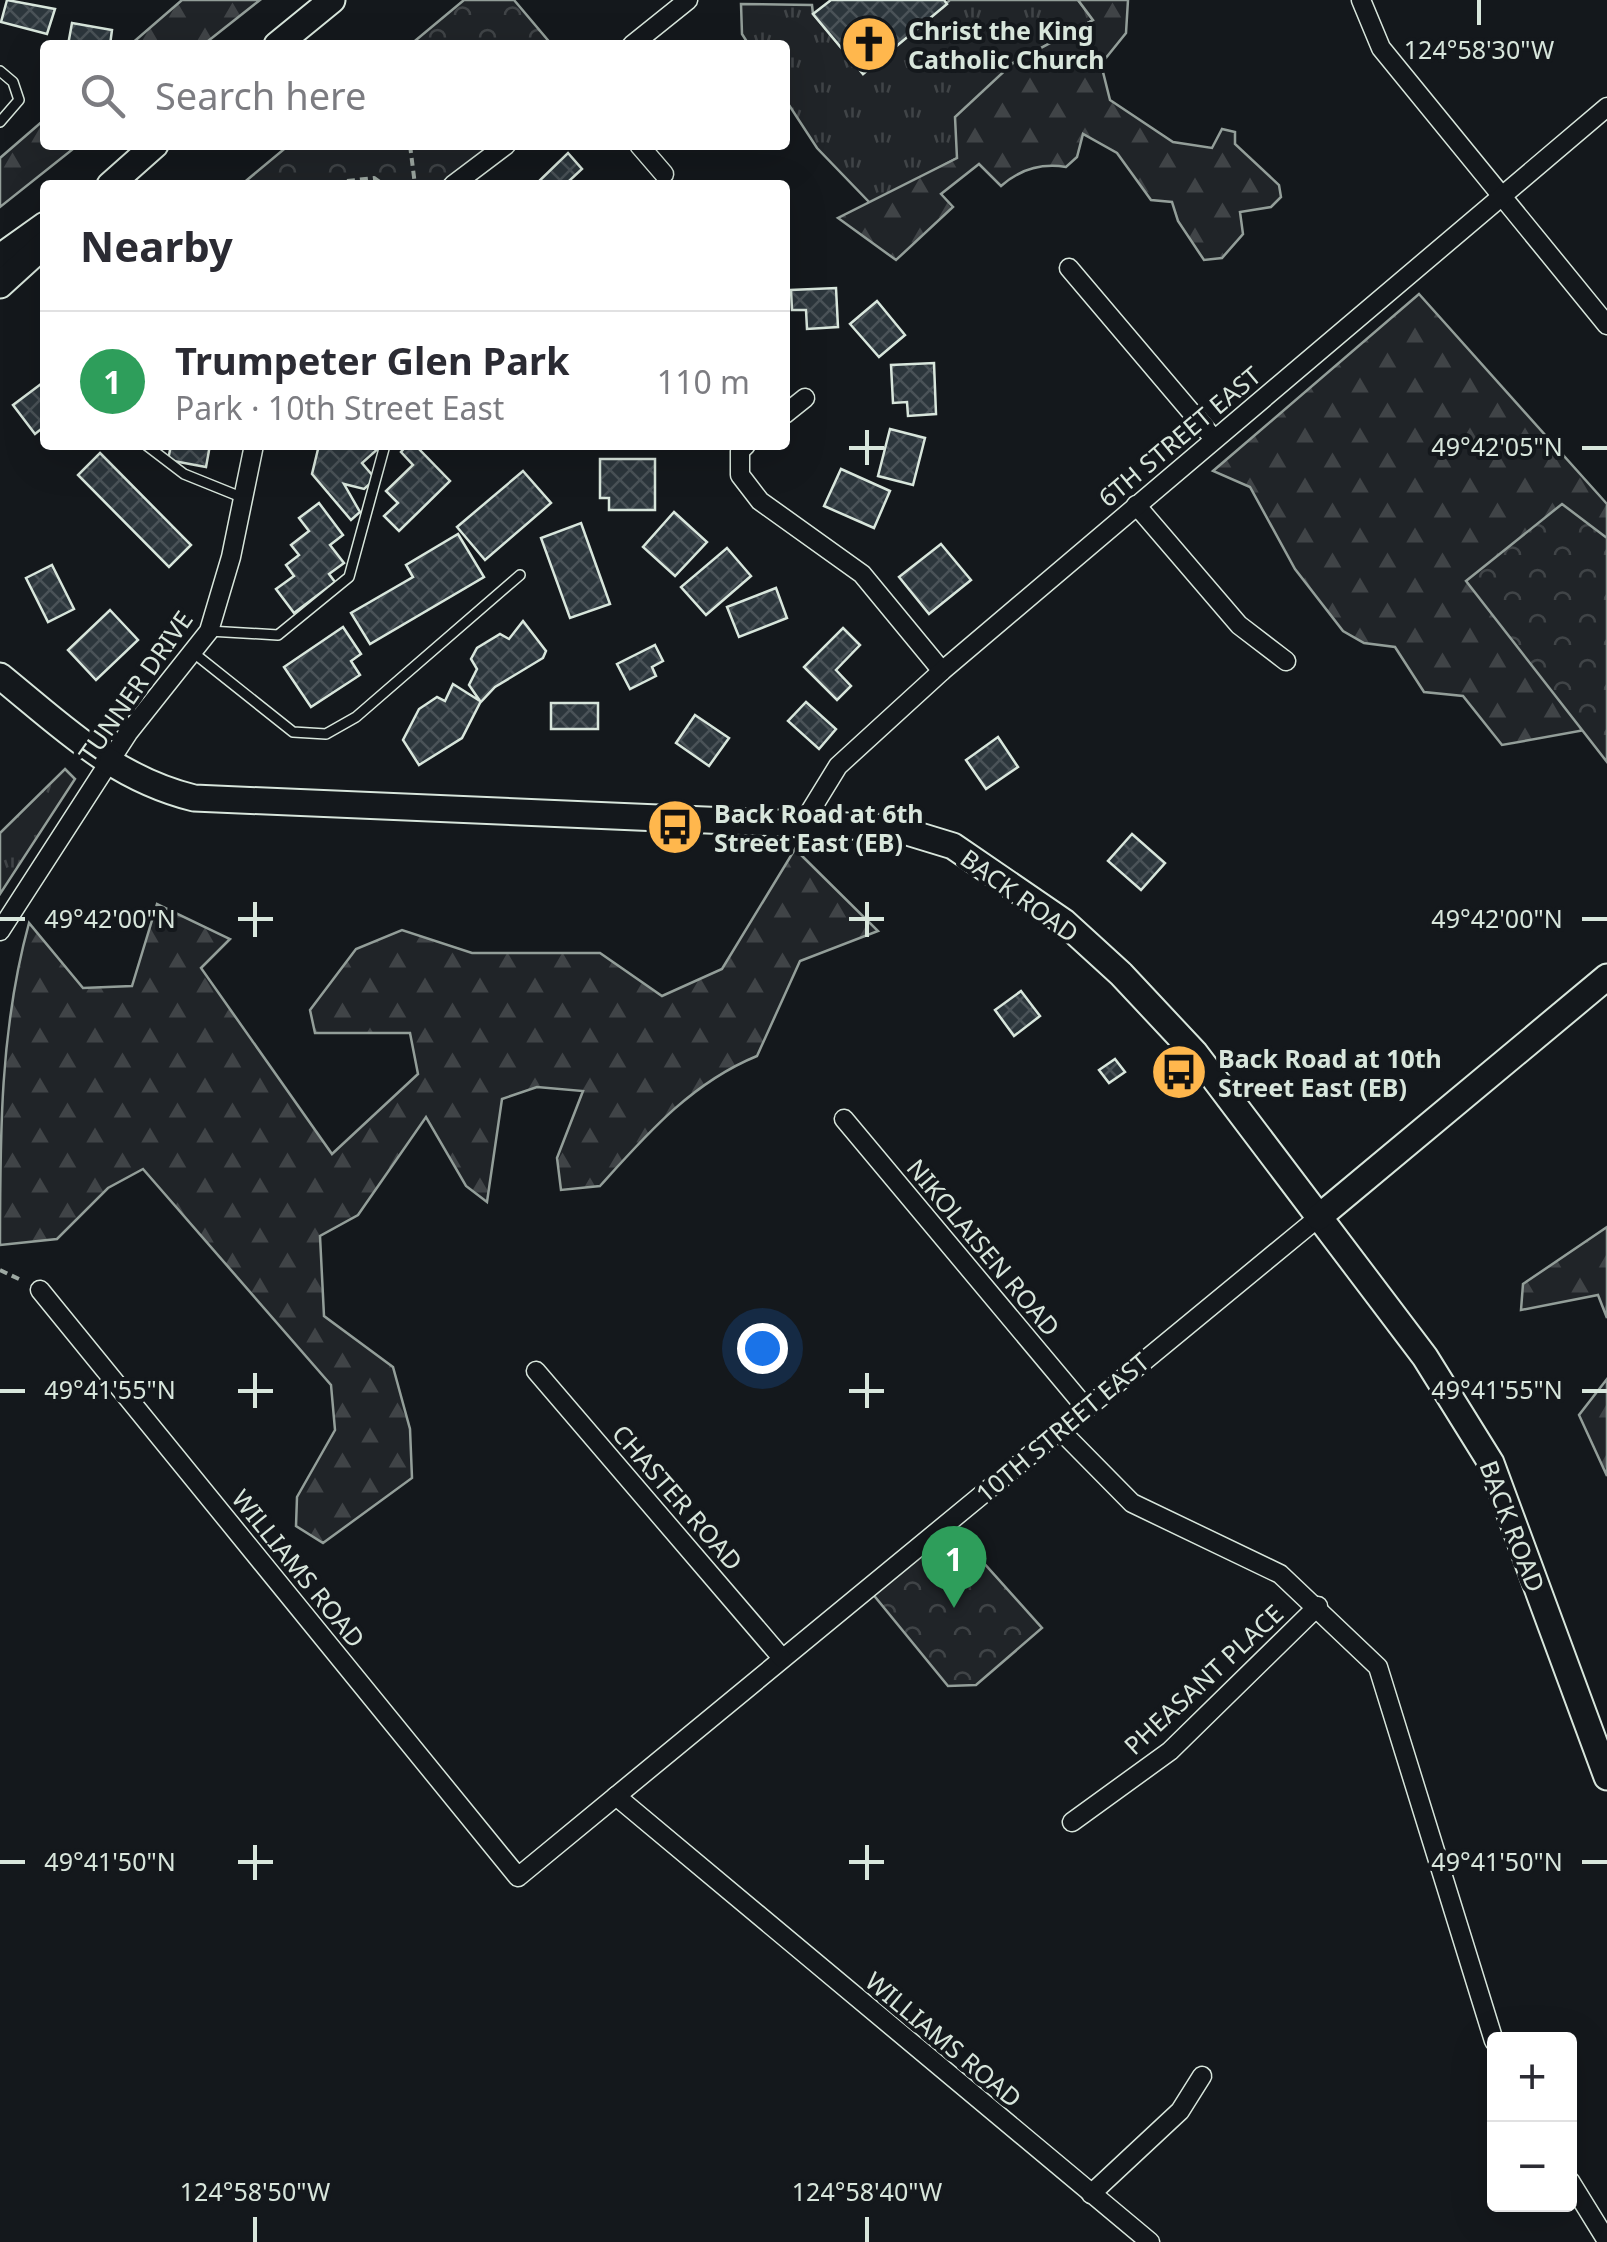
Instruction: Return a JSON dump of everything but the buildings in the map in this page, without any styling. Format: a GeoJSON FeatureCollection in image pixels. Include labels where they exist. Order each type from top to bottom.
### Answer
{"type":"FeatureCollection","features":[{"type":"Feature","properties":{"kind":"street"},"geometry":{"type":"LineString","coordinates":[[282,40],[332,0]]}},
{"type":"Feature","properties":{"kind":"street"},"geometry":{"type":"LineString","coordinates":[[638,40],[688,0]]}},
{"type":"Feature","properties":{"kind":"street"},"geometry":{"type":"LineString","coordinates":[[1361,0],[1381,48],[1607,325]]}},
{"type":"Feature","properties":{"kind":"street","name":"6TH STREET EAST"},"geometry":{"type":"LineString","coordinates":[[803,823],[838,766],[942,671],[1607,106]]}},
{"type":"Feature","properties":{"kind":"street"},"geometry":{"type":"LineString","coordinates":[[107,180],[149,150]]}},
{"type":"Feature","properties":{"kind":"street"},"geometry":{"type":"LineString","coordinates":[[116,180],[150,150]]}},
{"type":"Feature","properties":{"kind":"street"},"geometry":{"type":"LineString","coordinates":[[460,180],[499,150]]}},
{"type":"Feature","properties":{"kind":"street"},"geometry":{"type":"LineString","coordinates":[[643,150],[664,174]]}},
{"type":"Feature","properties":{"kind":"street"},"geometry":{"type":"LineString","coordinates":[[0,257],[40,228]]}},
{"type":"Feature","properties":{"kind":"street"},"geometry":{"type":"LineString","coordinates":[[0,285],[40,249]]}},
{"type":"Feature","properties":{"kind":"street"},"geometry":{"type":"LineString","coordinates":[[1069,268],[1214,439]]}},
{"type":"Feature","properties":{"kind":"street"},"geometry":{"type":"LineString","coordinates":[[790,410],[805,398]]}},
{"type":"Feature","properties":{"kind":"street","name":"TUNNER DRIVE"},"geometry":{"type":"LineString","coordinates":[[0,931],[128,733],[194,654],[209,630],[231,556],[253,450]]}},
{"type":"Feature","properties":{"kind":"street"},"geometry":{"type":"LineString","coordinates":[[740,450],[740,475],[760,501],[862,574],[942,671]]}},
{"type":"Feature","properties":{"kind":"street"},"geometry":{"type":"LineString","coordinates":[[1136,505],[1239,626],[1286,661]]}},
{"type":"Feature","properties":{"kind":"street","name":"BACK ROAD"},"geometry":{"type":"LineString","coordinates":[[0,676],[110,766],[161,790],[226,802],[894,828],[953,846],[1064,922],[1122,974],[1196,1052],[1425,1357],[1491,1463],[1607,1777]]}},
{"type":"Feature","properties":{"kind":"street","name":"10TH STREET EAST"},"geometry":{"type":"LineString","coordinates":[[518,1877],[1607,978]]}},
{"type":"Feature","properties":{"kind":"street","name":"NIKOLAISEN ROAD"},"geometry":{"type":"LineString","coordinates":[[844,1120],[1085,1407]]}},
{"type":"Feature","properties":{"kind":"street","name":"WILLIAMS ROAD"},"geometry":{"type":"LineString","coordinates":[[40,1290],[518,1877]]}},
{"type":"Feature","properties":{"kind":"street","name":"CHASTER ROAD"},"geometry":{"type":"LineString","coordinates":[[536,1371],[782,1658]]}},
{"type":"Feature","properties":{"kind":"street"},"geometry":{"type":"LineString","coordinates":[[1059,1430],[1132,1503],[1280,1574],[1378,1667],[1491,2032]]}},
{"type":"Feature","properties":{"kind":"street","name":"PHEASANT PLACE"},"geometry":{"type":"LineString","coordinates":[[1072,1822],[1170,1750],[1318,1606]]}},
{"type":"Feature","properties":{"kind":"street","name":"WILLIAMS ROAD"},"geometry":{"type":"LineString","coordinates":[[616,1796],[1150,2242]]}},
{"type":"Feature","properties":{"kind":"street"},"geometry":{"type":"LineString","coordinates":[[1091,2194],[1180,2111],[1202,2076]]}},
{"type":"Feature","properties":{"kind":"street"},"geometry":{"type":"LineString","coordinates":[[1577,2192],[1607,2241]]}},
{"type":"Feature","properties":{"kind":"lane"},"geometry":{"type":"LineString","coordinates":[[0,72],[13,82],[19,100],[0,122]]}},
{"type":"Feature","properties":{"kind":"lane"},"geometry":{"type":"LineString","coordinates":[[153,450],[184,474],[241,498]]}},
{"type":"Feature","properties":{"kind":"lane"},"geometry":{"type":"LineString","coordinates":[[209,630],[278,635],[349,577],[384,450]]}},
{"type":"Feature","properties":{"kind":"lane"},"geometry":{"type":"LineString","coordinates":[[194,654],[292,732],[326,734],[356,718],[520,575]]}},
{"type":"Feature","properties":{"kind":"path"},"geometry":{"type":"LineString","coordinates":[[409,150],[413,180]]}},
{"type":"Feature","properties":{"kind":"path"},"geometry":{"type":"LineString","coordinates":[[0,1270],[40,1290]]}},
{"type":"Feature","properties":{"kind":"green space"},"geometry":{"type":"Polygon","coordinates":[[[182,0],[260,0],[209,40],[136,40],[182,0]]]}},
{"type":"Feature","properties":{"kind":"green space"},"geometry":{"type":"Polygon","coordinates":[[[464,0],[514,0],[548,40],[416,40],[464,0]]]}},
{"type":"Feature","properties":{"kind":"green space"},"geometry":{"type":"Polygon","coordinates":[[[950,0],[1078,0],[1093,20],[1013,63],[957,158],[871,204],[817,148],[790,107],[790,40],[746,40],[741,4],[812,5],[813,14],[863,74],[950,0]]]}},
{"type":"Feature","properties":{"kind":"green space"},"geometry":{"type":"Polygon","coordinates":[[[1078,0],[1128,0],[1126,33],[1101,64],[1110,100],[1173,142],[1212,148],[1222,129],[1235,132],[1235,144],[1279,185],[1281,197],[1271,207],[1240,212],[1243,234],[1222,258],[1204,260],[1178,221],[1172,202],[1151,200],[1117,153],[1083,134],[1077,157],[1066,167],[1031,169],[1001,186],[979,164],[941,194],[953,207],[896,260],[838,218],[957,158],[955,117],[1013,63],[1093,20],[1078,0]]]}},
{"type":"Feature","properties":{"kind":"green space"},"geometry":{"type":"Polygon","coordinates":[[[40,123],[40,150],[72,150],[0,207],[0,158],[40,123]]]}},
{"type":"Feature","properties":{"kind":"green space"},"geometry":{"type":"Polygon","coordinates":[[[283,150],[499,150],[460,180],[247,180],[283,150]]]}},
{"type":"Feature","properties":{"kind":"green space"},"geometry":{"type":"Polygon","coordinates":[[[1419,294],[1607,504],[1607,726],[1502,745],[1463,696],[1424,692],[1395,647],[1364,643],[1343,631],[1295,569],[1250,487],[1213,471],[1419,294]]]}},
{"type":"Feature","properties":{"kind":"green space"},"geometry":{"type":"Polygon","coordinates":[[[1562,504],[1607,538],[1607,762],[1466,581],[1562,504]]]}},
{"type":"Feature","properties":{"kind":"green space"},"geometry":{"type":"Polygon","coordinates":[[[65,769],[75,779],[0,894],[0,833],[65,769]]]}},
{"type":"Feature","properties":{"kind":"green space"},"geometry":{"type":"Polygon","coordinates":[[[795,849],[878,931],[800,961],[757,1056],[690,1096],[600,1186],[561,1190],[557,1158],[583,1091],[537,1087],[502,1099],[487,1202],[466,1186],[426,1117],[358,1215],[320,1236],[324,1316],[393,1367],[410,1429],[412,1478],[323,1543],[296,1526],[297,1497],[335,1430],[331,1385],[143,1169],[108,1188],[57,1239],[0,1245],[7,1042],[29,923],[83,988],[132,986],[157,904],[230,939],[201,968],[332,1154],[418,1074],[410,1033],[315,1033],[310,1010],[356,949],[402,930],[472,953],[600,953],[662,996],[722,969],[795,849]]]}},
{"type":"Feature","properties":{"kind":"green space"},"geometry":{"type":"Polygon","coordinates":[[[1607,1227],[1607,1318],[1598,1295],[1521,1310],[1523,1284],[1607,1227]]]}},
{"type":"Feature","properties":{"kind":"green space"},"geometry":{"type":"Polygon","coordinates":[[[1607,1379],[1607,1476],[1579,1415],[1607,1379]]]}},
{"type":"Feature","properties":{"kind":"green space"},"geometry":{"type":"Polygon","coordinates":[[[947,1522],[1042,1628],[976,1685],[948,1686],[867,1587],[947,1522]]]}},
{"type":"Feature","properties":{"kind":"place","name":"Christ the King Catholic Church"},"geometry":{"type":"Point","coordinates":[869,44]}},
{"type":"Feature","properties":{"kind":"place","name":"Back Road at 6th Street East (EB)"},"geometry":{"type":"Point","coordinates":[675,827]}},
{"type":"Feature","properties":{"kind":"place","name":"Back Road at 10th Street East (EB)"},"geometry":{"type":"Point","coordinates":[1179,1072]}},
{"type":"Feature","properties":{"kind":"place","name":"Trumpeter Glen Park"},"geometry":{"type":"Point","coordinates":[954,1608]}}]}
